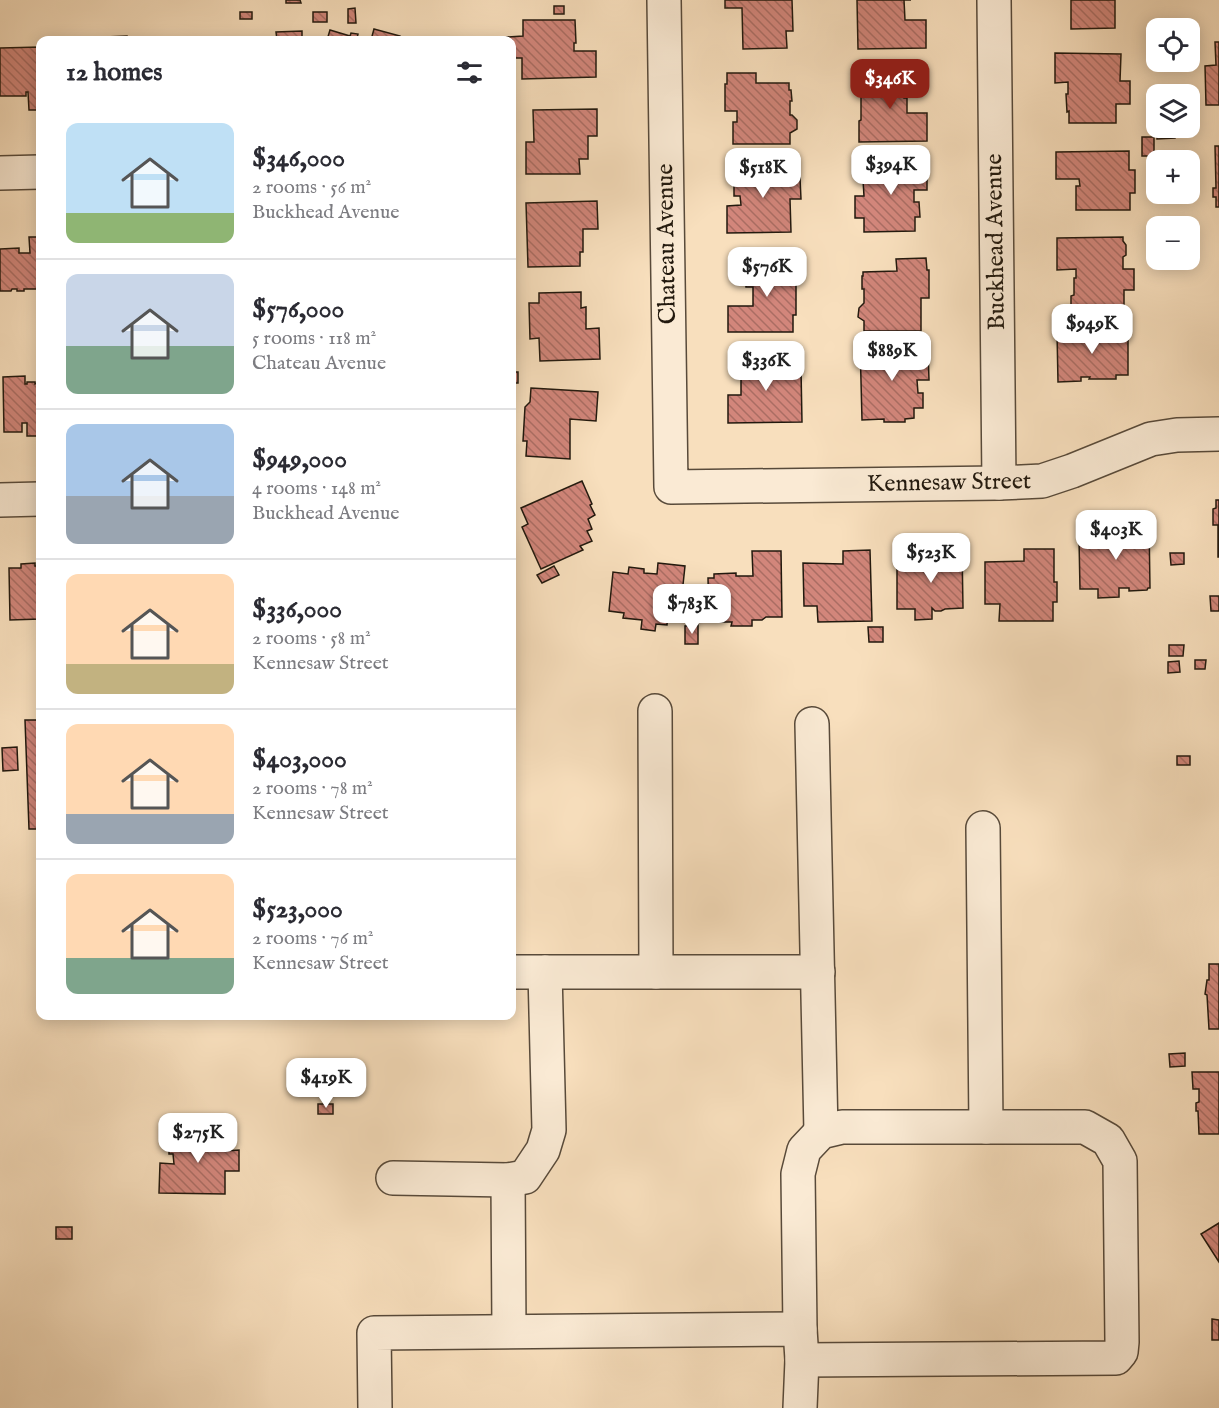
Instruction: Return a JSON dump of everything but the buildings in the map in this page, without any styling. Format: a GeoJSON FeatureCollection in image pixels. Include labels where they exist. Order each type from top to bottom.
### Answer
{"type":"FeatureCollection","features":[{"type":"Feature","properties":{"kind":"street","name":"Chateau Avenue"},"geometry":{"type":"LineString","coordinates":[[664,0],[671,487]]}},
{"type":"Feature","properties":{"kind":"street","name":"Buckhead Avenue"},"geometry":{"type":"LineString","coordinates":[[994,0],[999,483]]}},
{"type":"Feature","properties":{"kind":"street"},"geometry":{"type":"LineString","coordinates":[[0,173],[36,172]]}},
{"type":"Feature","properties":{"kind":"street","name":"Kennesaw Street"},"geometry":{"type":"LineString","coordinates":[[671,487],[1042,481],[1151,439],[1177,435],[1219,434]]}},
{"type":"Feature","properties":{"kind":"street"},"geometry":{"type":"LineString","coordinates":[[0,500],[36,499]]}},
{"type":"Feature","properties":{"kind":"street"},"geometry":{"type":"LineString","coordinates":[[655,711],[656,972]]}},
{"type":"Feature","properties":{"kind":"street"},"geometry":{"type":"LineString","coordinates":[[812,724],[821,1132]]}},
{"type":"Feature","properties":{"kind":"street"},"geometry":{"type":"LineString","coordinates":[[983,828],[986,1127]]}},
{"type":"Feature","properties":{"kind":"street"},"geometry":{"type":"LineString","coordinates":[[516,972],[818,972]]}},
{"type":"Feature","properties":{"kind":"street"},"geometry":{"type":"LineString","coordinates":[[393,1178],[508,1180],[525,1177],[543,1150],[549,1130],[544,972]]}},
{"type":"Feature","properties":{"kind":"street"},"geometry":{"type":"LineString","coordinates":[[375,1408],[374,1332],[509,1330],[801,1345],[1116,1358],[1121,1352],[1120,1161],[1108,1140],[1085,1127],[842,1127],[821,1132],[804,1150],[798,1174],[801,1345],[800,1408]]}},
{"type":"Feature","properties":{"kind":"street"},"geometry":{"type":"LineString","coordinates":[[508,1180],[509,1330]]}}]}
